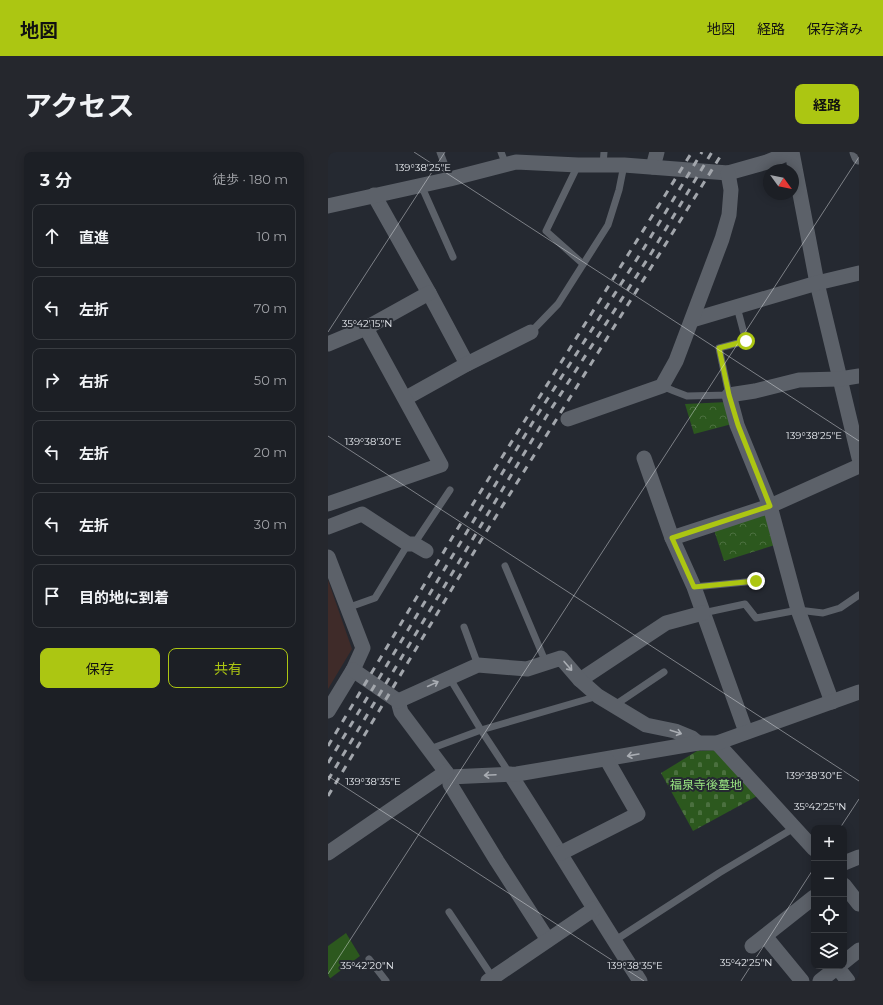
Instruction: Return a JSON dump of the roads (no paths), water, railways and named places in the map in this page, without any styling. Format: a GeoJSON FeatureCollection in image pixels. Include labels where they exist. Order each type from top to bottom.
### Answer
{"type":"FeatureCollection","features":[{"type":"Feature","properties":{"kind":"street"},"geometry":{"type":"LineString","coordinates":[[653,167],[657,152]]}},
{"type":"Feature","properties":{"kind":"street"},"geometry":{"type":"LineString","coordinates":[[328,206],[450,179],[504,159],[516,162],[603,159],[624,165],[728,173],[766,162],[791,152],[817,283],[859,458]]}},
{"type":"Feature","properties":{"kind":"street"},"geometry":{"type":"LineString","coordinates":[[857,152],[859,157]]}},
{"type":"Feature","properties":{"kind":"street"},"geometry":{"type":"LineString","coordinates":[[568,419],[662,386],[676,361],[722,239],[729,215],[731,190],[728,173]]}},
{"type":"Feature","properties":{"kind":"street"},"geometry":{"type":"LineString","coordinates":[[374,195],[430,293],[467,364]]}},
{"type":"Feature","properties":{"kind":"street"},"geometry":{"type":"LineString","coordinates":[[692,320],[817,283],[859,273]]}},
{"type":"Feature","properties":{"kind":"street"},"geometry":{"type":"LineString","coordinates":[[328,344],[366,328],[430,293]]}},
{"type":"Feature","properties":{"kind":"street"},"geometry":{"type":"LineString","coordinates":[[328,504],[441,466],[406,398],[366,328]]}},
{"type":"Feature","properties":{"kind":"street"},"geometry":{"type":"LineString","coordinates":[[406,398],[467,364],[531,332]]}},
{"type":"Feature","properties":{"kind":"street"},"geometry":{"type":"LineString","coordinates":[[832,702],[798,610],[770,506],[738,425],[729,395],[755,391],[798,380],[840,379],[859,376]]}},
{"type":"Feature","properties":{"kind":"street"},"geometry":{"type":"LineString","coordinates":[[644,458],[672,538],[694,587],[746,732]]}},
{"type":"Feature","properties":{"kind":"street"},"geometry":{"type":"LineString","coordinates":[[672,538],[770,506],[859,466]]}},
{"type":"Feature","properties":{"kind":"street"},"geometry":{"type":"LineString","coordinates":[[328,527],[362,514],[416,546]]}},
{"type":"Feature","properties":{"kind":"street"},"geometry":{"type":"LineString","coordinates":[[328,557],[363,648],[353,670],[328,711]]}},
{"type":"Feature","properties":{"kind":"street"},"geometry":{"type":"LineString","coordinates":[[580,680],[666,623],[703,613]]}},
{"type":"Feature","properties":{"kind":"street"},"geometry":{"type":"LineString","coordinates":[[398,701],[478,665],[527,669],[561,658],[580,680],[598,696],[646,725],[675,731],[692,738],[698,743]]}},
{"type":"Feature","properties":{"kind":"street"},"geometry":{"type":"LineString","coordinates":[[353,670],[398,701],[401,712],[448,774],[450,784],[548,940]]}},
{"type":"Feature","properties":{"kind":"street"},"geometry":{"type":"LineString","coordinates":[[328,853],[448,774],[517,774],[607,760],[698,743],[717,743],[859,692]]}},
{"type":"Feature","properties":{"kind":"street"},"geometry":{"type":"LineString","coordinates":[[717,743],[811,846]]}},
{"type":"Feature","properties":{"kind":"street"},"geometry":{"type":"LineString","coordinates":[[561,853],[638,814],[607,760]]}},
{"type":"Feature","properties":{"kind":"street"},"geometry":{"type":"LineString","coordinates":[[510,774],[640,981]]}},
{"type":"Feature","properties":{"kind":"street"},"geometry":{"type":"LineString","coordinates":[[847,862],[859,857]]}},
{"type":"Feature","properties":{"kind":"street"},"geometry":{"type":"LineString","coordinates":[[847,889],[859,904]]}},
{"type":"Feature","properties":{"kind":"street"},"geometry":{"type":"LineString","coordinates":[[752,946],[811,900]]}},
{"type":"Feature","properties":{"kind":"street"},"geometry":{"type":"LineString","coordinates":[[496,979],[548,940],[594,909]]}},
{"type":"Feature","properties":{"kind":"street"},"geometry":{"type":"LineString","coordinates":[[765,936],[802,981]]}},
{"type":"Feature","properties":{"kind":"street"},"geometry":{"type":"LineString","coordinates":[[847,959],[859,950]]}},
{"type":"Feature","properties":{"kind":"street"},"geometry":{"type":"LineString","coordinates":[[820,981],[835,969]]}},
{"type":"Feature","properties":{"kind":"street"},"geometry":{"type":"LineString","coordinates":[[842,969],[848,981]]}},
{"type":"Feature","properties":{"kind":"lane"},"geometry":{"type":"LineString","coordinates":[[440,152],[450,179]]}},
{"type":"Feature","properties":{"kind":"lane"},"geometry":{"type":"LineString","coordinates":[[575,159],[546,231],[583,264]]}},
{"type":"Feature","properties":{"kind":"lane"},"geometry":{"type":"LineString","coordinates":[[531,332],[558,304],[608,225],[620,190],[624,165]]}},
{"type":"Feature","properties":{"kind":"lane"},"geometry":{"type":"LineString","coordinates":[[421,186],[453,257]]}},
{"type":"Feature","properties":{"kind":"lane"},"geometry":{"type":"LineString","coordinates":[[662,386],[687,396],[729,395],[719,348],[746,341],[737,307]]}},
{"type":"Feature","properties":{"kind":"lane"},"geometry":{"type":"LineString","coordinates":[[347,608],[375,598],[416,546],[450,490]]}},
{"type":"Feature","properties":{"kind":"lane"},"geometry":{"type":"LineString","coordinates":[[505,566],[546,663]]}},
{"type":"Feature","properties":{"kind":"lane"},"geometry":{"type":"LineString","coordinates":[[694,587],[756,581]]}},
{"type":"Feature","properties":{"kind":"lane"},"geometry":{"type":"LineString","coordinates":[[703,613],[745,604],[756,618],[798,610],[823,613],[840,608],[859,595]]}},
{"type":"Feature","properties":{"kind":"lane"},"geometry":{"type":"LineString","coordinates":[[464,627],[478,665]]}},
{"type":"Feature","properties":{"kind":"lane"},"geometry":{"type":"LineString","coordinates":[[615,705],[664,672]]}},
{"type":"Feature","properties":{"kind":"lane"},"geometry":{"type":"LineString","coordinates":[[449,677],[510,774]]}},
{"type":"Feature","properties":{"kind":"lane"},"geometry":{"type":"LineString","coordinates":[[430,750],[481,730],[598,696]]}},
{"type":"Feature","properties":{"kind":"lane"},"geometry":{"type":"LineString","coordinates":[[614,941],[719,873],[794,828]]}},
{"type":"Feature","properties":{"kind":"lane"},"geometry":{"type":"LineString","coordinates":[[449,912],[496,979]]}},
{"type":"Feature","properties":{"kind":"lane"},"geometry":{"type":"LineString","coordinates":[[369,959],[386,981]]}},
{"type":"Feature","properties":{"kind":"railway"},"geometry":{"type":"LineString","coordinates":[[328,746],[458,528],[692,152]]}},
{"type":"Feature","properties":{"kind":"railway"},"geometry":{"type":"LineString","coordinates":[[328,763],[536,417],[644,248],[702,152]]}},
{"type":"Feature","properties":{"kind":"railway"},"geometry":{"type":"LineString","coordinates":[[328,780],[546,417],[652,252],[712,152]]}},
{"type":"Feature","properties":{"kind":"railway"},"geometry":{"type":"LineString","coordinates":[[328,796],[480,542],[723,152]]}},
{"type":"Feature","properties":{"kind":"park label","name":"福泉寺後墓地"},"geometry":{"type":"Point","coordinates":[706,785]}}]}
